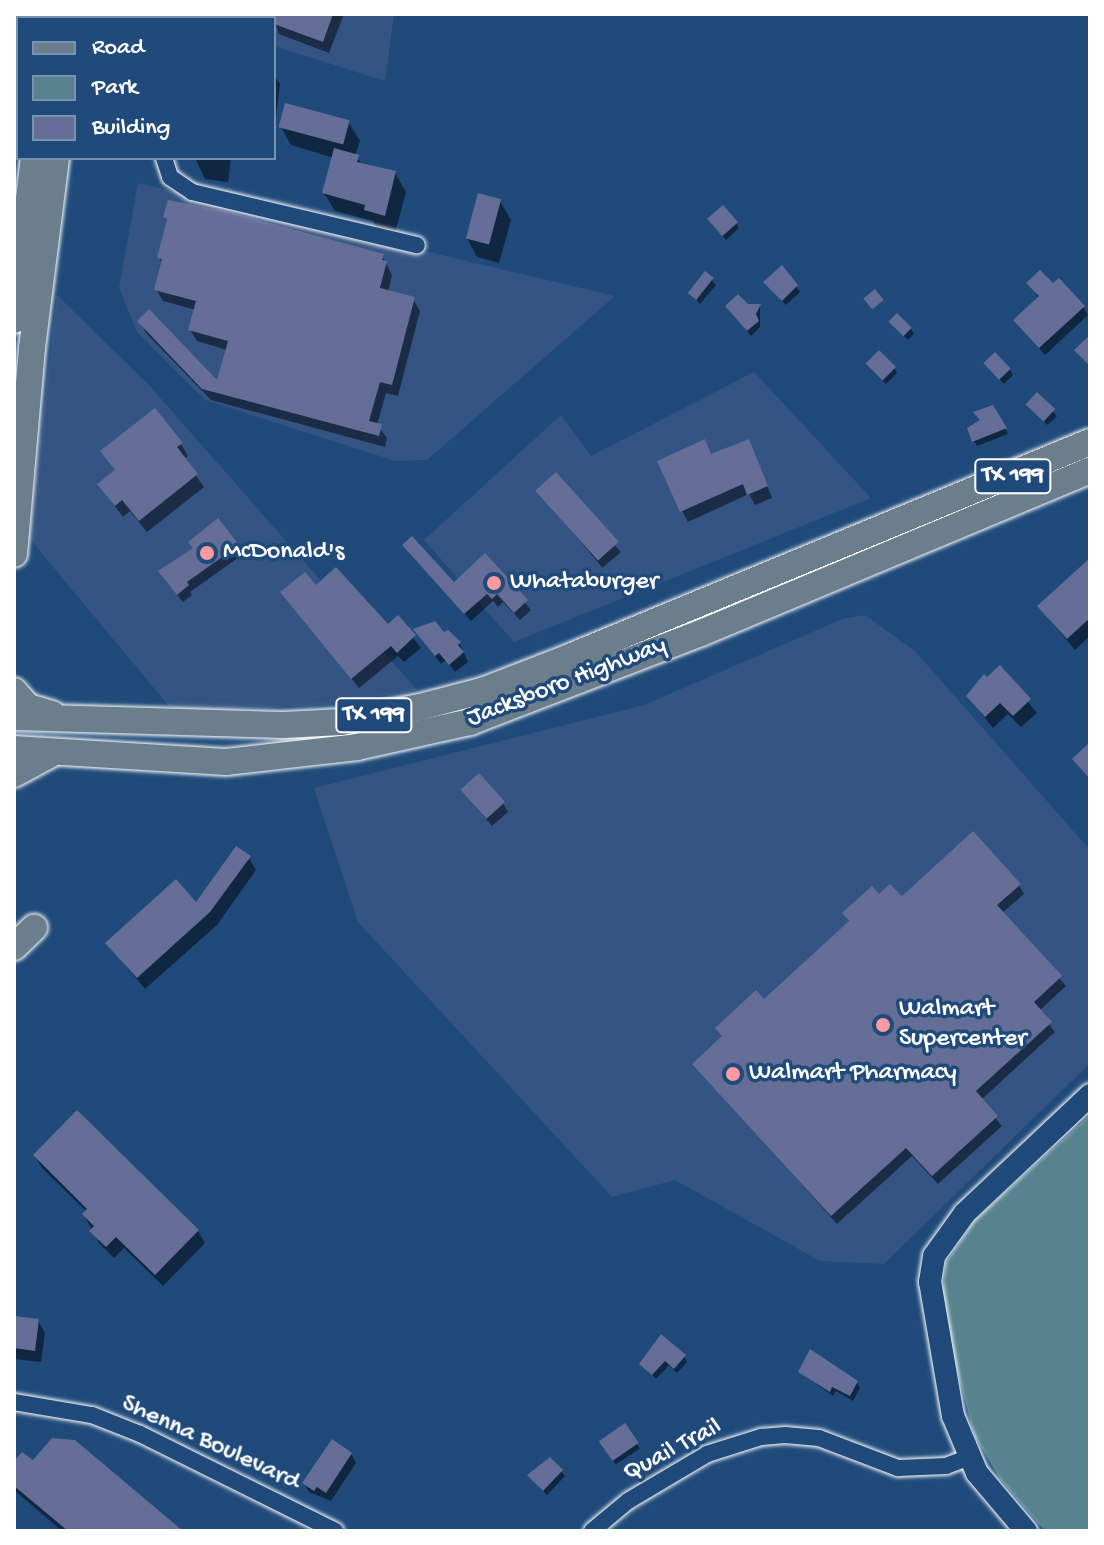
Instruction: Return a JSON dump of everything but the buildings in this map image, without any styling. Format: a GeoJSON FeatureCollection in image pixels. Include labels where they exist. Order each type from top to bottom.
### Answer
{"type":"FeatureCollection","features":[{"type":"Feature","properties":{"kind":"main road"},"geometry":{"type":"LineString","coordinates":[[14,320],[34,160]]}},
{"type":"Feature","properties":{"kind":"main road"},"geometry":{"type":"LineString","coordinates":[[14,554],[28,394],[56,160]]}},
{"type":"Feature","properties":{"kind":"main road"},"geometry":{"type":"LineString","coordinates":[[25,235],[30,247],[15,375],[28,394]]}},
{"type":"Feature","properties":{"kind":"main road","name":"Jacksboro Highway"},"geometry":{"type":"LineString","coordinates":[[14,717],[283,725],[341,722],[485,690],[1090,442]]}},
{"type":"Feature","properties":{"kind":"main road","name":"Jacksboro Highway"},"geometry":{"type":"LineString","coordinates":[[14,749],[226,762],[361,746],[470,722],[721,624],[1090,470]]}},
{"type":"Feature","properties":{"kind":"main road"},"geometry":{"type":"LineString","coordinates":[[711,599],[721,624]]}},
{"type":"Feature","properties":{"kind":"main road"},"geometry":{"type":"LineString","coordinates":[[14,691],[36,711],[119,722]]}},
{"type":"Feature","properties":{"kind":"main road"},"geometry":{"type":"LineString","coordinates":[[279,757],[283,725]]}},
{"type":"Feature","properties":{"kind":"main road"},"geometry":{"type":"LineString","coordinates":[[14,774],[55,752]]}},
{"type":"Feature","properties":{"kind":"main road"},"geometry":{"type":"LineString","coordinates":[[14,938],[34,928],[14,947]]}},
{"type":"Feature","properties":{"kind":"street"},"geometry":{"type":"LineString","coordinates":[[165,160],[170,177],[192,192],[417,245]]}},
{"type":"Feature","properties":{"kind":"street"},"geometry":{"type":"LineString","coordinates":[[1026,1531],[983,1480],[953,1416],[930,1300],[934,1256],[965,1213],[1090,1095]]}},
{"type":"Feature","properties":{"kind":"street","name":"Shenna Boulevard"},"geometry":{"type":"LineString","coordinates":[[14,1402],[92,1415],[140,1434],[335,1531]]}},
{"type":"Feature","properties":{"kind":"street","name":"Quail Trail"},"geometry":{"type":"LineString","coordinates":[[592,1531],[628,1501],[707,1454],[761,1437],[785,1435],[819,1438],[898,1468],[946,1466],[970,1457]]}},
{"type":"Feature","properties":{"kind":"shaded area"},"geometry":{"type":"Polygon","coordinates":[[[196,14],[394,14],[385,81],[276,47],[276,16],[196,14]]]}},
{"type":"Feature","properties":{"kind":"shaded area"},"geometry":{"type":"Polygon","coordinates":[[[138,183],[615,296],[427,460],[395,461],[205,400],[137,332],[119,287],[138,183]]]}},
{"type":"Feature","properties":{"kind":"shaded area"},"geometry":{"type":"Polygon","coordinates":[[[57,295],[148,384],[417,690],[324,705],[173,711],[29,538],[57,295]]]}},
{"type":"Feature","properties":{"kind":"shaded area"},"geometry":{"type":"Polygon","coordinates":[[[754,372],[871,498],[514,642],[424,540],[561,415],[591,456],[754,372]]]}},
{"type":"Feature","properties":{"kind":"shaded area"},"geometry":{"type":"Polygon","coordinates":[[[865,615],[915,651],[1090,850],[1090,1063],[884,1264],[820,1261],[675,1180],[612,1197],[358,922],[314,788],[644,705],[842,619],[865,615]]]}},
{"type":"Feature","properties":{"kind":"green space"},"geometry":{"type":"Polygon","coordinates":[[[1090,1115],[1090,1531],[1045,1531],[1000,1479],[974,1435],[954,1358],[943,1292],[946,1263],[974,1221],[1090,1115]]]}},
{"type":"Feature","properties":{"kind":"place","name":"McDonald's"},"geometry":{"type":"Point","coordinates":[207,553]}},
{"type":"Feature","properties":{"kind":"place","name":"Whataburger"},"geometry":{"type":"Point","coordinates":[494,583]}},
{"type":"Feature","properties":{"kind":"place","name":"Walmart Supercenter"},"geometry":{"type":"Point","coordinates":[883,1025]}},
{"type":"Feature","properties":{"kind":"place","name":"Walmart Pharmacy"},"geometry":{"type":"Point","coordinates":[733,1074]}}]}
